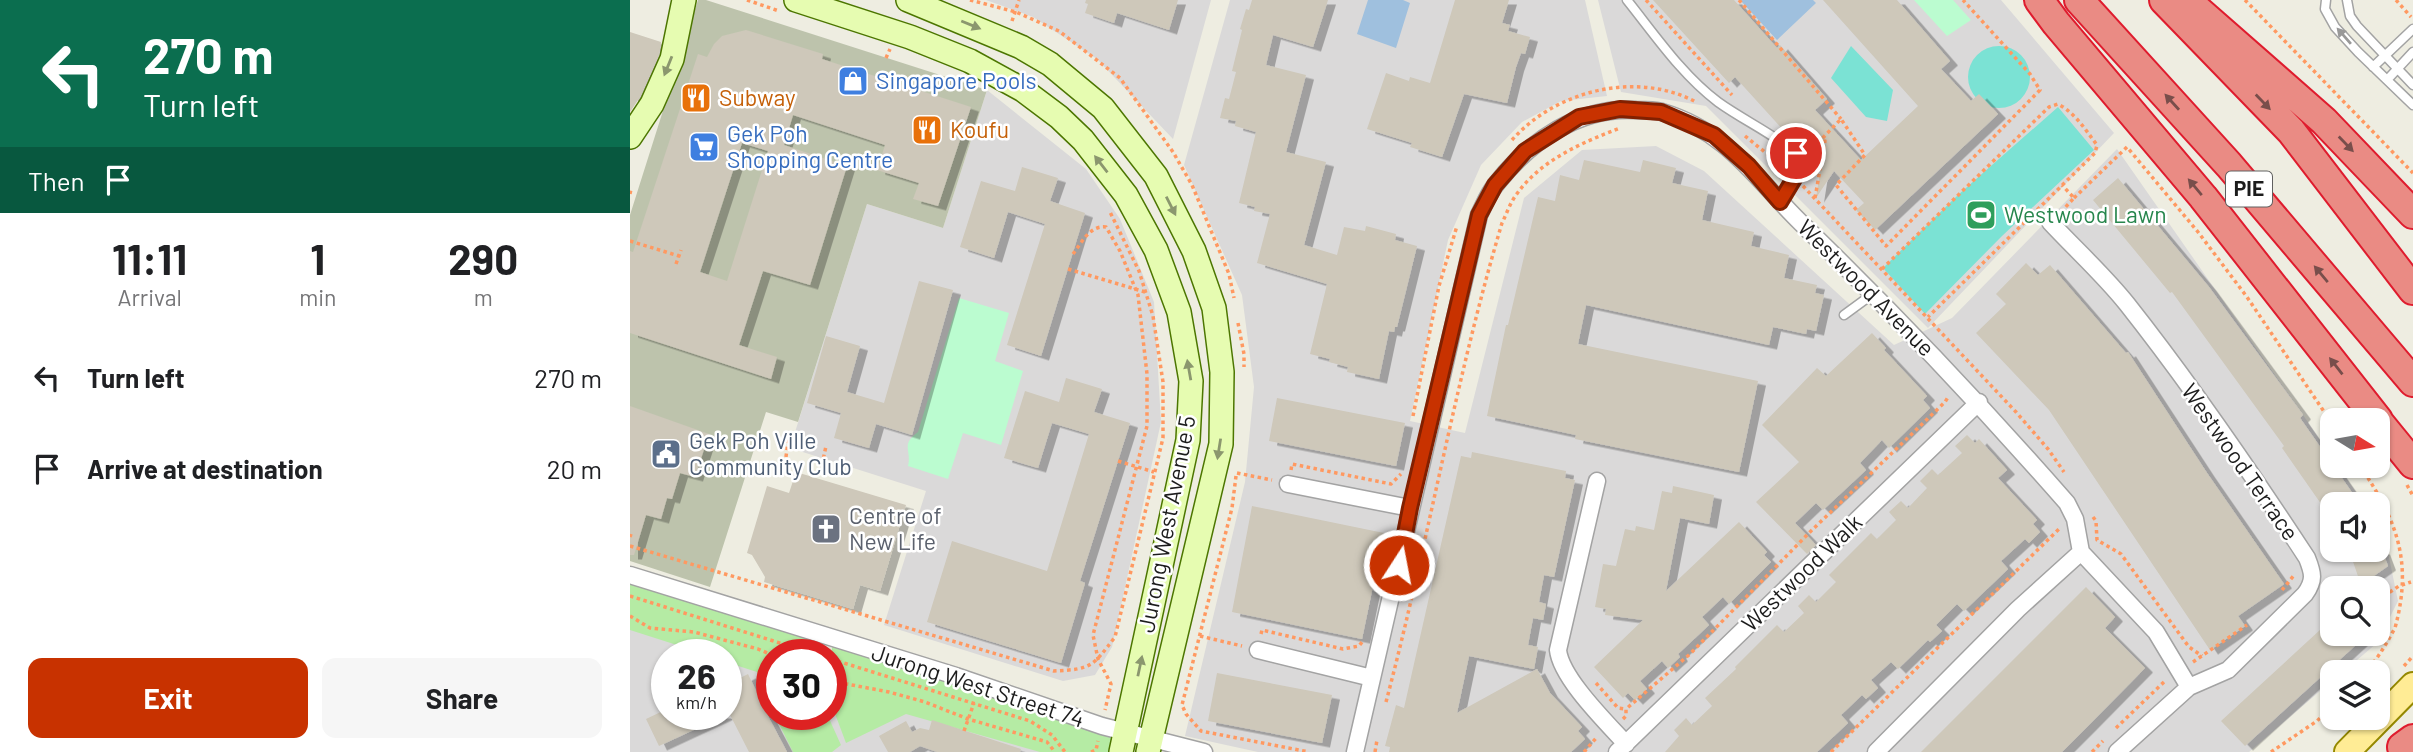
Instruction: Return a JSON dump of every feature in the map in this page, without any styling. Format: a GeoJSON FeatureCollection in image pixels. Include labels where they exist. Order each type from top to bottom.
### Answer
{"type":"FeatureCollection","features":[{"type":"Feature","properties":{"kind":"highway"},"geometry":{"type":"LineString","coordinates":[[2039,0],[2203,197],[2369,408]]}},
{"type":"Feature","properties":{"kind":"highway","name":"PIE"},"geometry":{"type":"LineString","coordinates":[[2079,0],[2229,165],[2413,382]]}},
{"type":"Feature","properties":{"kind":"highway"},"geometry":{"type":"LineString","coordinates":[[2164,0],[2291,131],[2413,290]]}},
{"type":"Feature","properties":{"kind":"highway"},"geometry":{"type":"LineString","coordinates":[[2186,0],[2324,121],[2413,214]]}},
{"type":"Feature","properties":{"kind":"highway"},"geometry":{"type":"LineString","coordinates":[[2390,435],[2413,464]]}},
{"type":"Feature","properties":{"kind":"main road"},"geometry":{"type":"LineString","coordinates":[[2347,752],[2413,685]]}},
{"type":"Feature","properties":{"kind":"street"},"geometry":{"type":"LineString","coordinates":[[630,137],[652,104],[672,59],[684,0]]}},
{"type":"Feature","properties":{"kind":"street","name":"Jurong West Avenue 5"},"geometry":{"type":"LineString","coordinates":[[796,0],[910,37],[970,61],[1023,90],[1059,117],[1083,140],[1126,195],[1156,250],[1179,312],[1191,381],[1188,440],[1123,742]]}},
{"type":"Feature","properties":{"kind":"street","name":"Jurong West Avenue 5"},"geometry":{"type":"LineString","coordinates":[[908,0],[1021,47],[1050,64],[1103,108],[1156,176],[1194,251],[1214,308],[1222,372],[1221,444],[1149,745]]}},
{"type":"Feature","properties":{"kind":"street","name":"Westwood Avenue"},"geometry":{"type":"LineString","coordinates":[[1355,752],[1479,215],[1495,185],[1525,151],[1579,117],[1620,109],[1661,112],[1714,135],[1749,166],[1780,202],[1874,293],[1973,406],[2067,503],[2075,519],[2079,553]]}},
{"type":"Feature","properties":{"kind":"street","name":"Westwood Terrace"},"geometry":{"type":"LineString","coordinates":[[2055,218],[2126,302],[2171,361],[2243,461],[2307,558],[2313,573],[2312,583],[2305,594],[2244,656],[2228,670],[2189,687]]}},
{"type":"Feature","properties":{"kind":"street","name":"Westwood Walk"},"geometry":{"type":"LineString","coordinates":[[1597,481],[1558,650],[1559,663],[1612,729],[1621,748],[1973,406]]}},
{"type":"Feature","properties":{"kind":"street"},"geometry":{"type":"LineString","coordinates":[[1288,484],[1410,508]]}},
{"type":"Feature","properties":{"kind":"street"},"geometry":{"type":"LineString","coordinates":[[1875,752],[2018,609],[2079,553],[2156,632],[2173,675],[2189,687],[2117,752]]}},
{"type":"Feature","properties":{"kind":"street","name":"Jurong West Street 74"},"geometry":{"type":"LineString","coordinates":[[630,575],[956,676],[1123,742],[1204,752]]}},
{"type":"Feature","properties":{"kind":"street"},"geometry":{"type":"LineString","coordinates":[[1258,650],[1372,677]]}},
{"type":"Feature","properties":{"kind":"lane"},"geometry":{"type":"LineString","coordinates":[[1627,0],[1663,46],[1702,88],[1719,102],[1780,139],[1796,153],[1795,177],[1780,202]]}},
{"type":"Feature","properties":{"kind":"lane"},"geometry":{"type":"LineString","coordinates":[[2326,0],[2325,9],[2335,27],[2413,105]]}},
{"type":"Feature","properties":{"kind":"lane"},"geometry":{"type":"LineString","coordinates":[[2347,0],[2350,16],[2413,85]]}},
{"type":"Feature","properties":{"kind":"lane"},"geometry":{"type":"LineString","coordinates":[[2373,67],[2413,29]]}},
{"type":"Feature","properties":{"kind":"lane"},"geometry":{"type":"LineString","coordinates":[[2387,80],[2413,52]]}},
{"type":"Feature","properties":{"kind":"lane"},"geometry":{"type":"LineString","coordinates":[[1844,315],[1874,293]]}},
{"type":"Feature","properties":{"kind":"path"},"geometry":{"type":"LineString","coordinates":[[1016,12],[1019,0]]}},
{"type":"Feature","properties":{"kind":"path"},"geometry":{"type":"LineString","coordinates":[[1646,0],[1737,100]]}},
{"type":"Feature","properties":{"kind":"path"},"geometry":{"type":"LineString","coordinates":[[1739,0],[1841,119],[1866,155],[1836,185],[1886,246],[2040,90],[2030,74],[1963,0]]}},
{"type":"Feature","properties":{"kind":"path"},"geometry":{"type":"LineString","coordinates":[[2245,0],[2413,173]]}},
{"type":"Feature","properties":{"kind":"path"},"geometry":{"type":"LineString","coordinates":[[2396,0],[2411,17]]}},
{"type":"Feature","properties":{"kind":"path"},"geometry":{"type":"LineString","coordinates":[[881,44],[891,48]]}},
{"type":"Feature","properties":{"kind":"path"},"geometry":{"type":"LineString","coordinates":[[1505,148],[1521,129],[1552,108],[1585,93],[1646,86],[1680,93],[1703,106]]}},
{"type":"Feature","properties":{"kind":"path"},"geometry":{"type":"LineString","coordinates":[[1735,128],[1795,177],[1927,317],[2095,153],[2097,145],[2067,109],[2058,104],[2049,107],[1882,269]]}},
{"type":"Feature","properties":{"kind":"path"},"geometry":{"type":"LineString","coordinates":[[1796,165],[1841,119]]}},
{"type":"Feature","properties":{"kind":"path"},"geometry":{"type":"LineString","coordinates":[[1386,702],[1409,617],[1452,421],[1502,223],[1514,198],[1534,174],[1579,143],[1621,127]]}},
{"type":"Feature","properties":{"kind":"path"},"geometry":{"type":"LineString","coordinates":[[1796,153],[1825,141],[1815,199]]}},
{"type":"Feature","properties":{"kind":"path"},"geometry":{"type":"LineString","coordinates":[[2055,218],[2127,147],[2198,232],[2247,298],[2321,408]]}},
{"type":"Feature","properties":{"kind":"path"},"geometry":{"type":"LineString","coordinates":[[2062,185],[2074,198]]}},
{"type":"Feature","properties":{"kind":"path"},"geometry":{"type":"LineString","coordinates":[[631,545],[1054,671],[1083,669],[1098,659],[1115,638],[1163,439],[1163,382],[1153,316],[1135,261],[1107,206]]}},
{"type":"Feature","properties":{"kind":"path"},"geometry":{"type":"LineString","coordinates":[[1412,420],[1439,286],[1458,223]]}},
{"type":"Feature","properties":{"kind":"path"},"geometry":{"type":"LineString","coordinates":[[1073,254],[1092,230],[1100,226],[1106,227],[1120,251],[1136,289],[1147,374],[1147,426],[1094,635],[1098,659],[1111,684]]}},
{"type":"Feature","properties":{"kind":"path"},"geometry":{"type":"LineString","coordinates":[[630,241],[679,256]]}},
{"type":"Feature","properties":{"kind":"path"},"geometry":{"type":"LineString","coordinates":[[676,264],[681,250]]}},
{"type":"Feature","properties":{"kind":"path"},"geometry":{"type":"LineString","coordinates":[[1068,269],[1145,292]]}},
{"type":"Feature","properties":{"kind":"path"},"geometry":{"type":"LineString","coordinates":[[1593,679],[1618,708],[1626,709],[1690,654],[1811,532],[1908,440],[1945,402],[1948,395],[1973,406]]}},
{"type":"Feature","properties":{"kind":"path"},"geometry":{"type":"LineString","coordinates":[[785,464],[789,435]]}},
{"type":"Feature","properties":{"kind":"path"},"geometry":{"type":"LineString","coordinates":[[822,465],[826,446]]}},
{"type":"Feature","properties":{"kind":"path"},"geometry":{"type":"LineString","coordinates":[[1118,461],[1155,472]]}},
{"type":"Feature","properties":{"kind":"path"},"geometry":{"type":"LineString","coordinates":[[1237,473],[1288,484],[1292,464],[1391,484],[1402,474]]}},
{"type":"Feature","properties":{"kind":"path"},"geometry":{"type":"LineString","coordinates":[[2368,478],[2402,531]]}},
{"type":"Feature","properties":{"kind":"path"},"geometry":{"type":"LineString","coordinates":[[1831,752],[2057,534],[2059,521]]}},
{"type":"Feature","properties":{"kind":"path"},"geometry":{"type":"LineString","coordinates":[[2060,527],[2067,529],[2079,553]]}},
{"type":"Feature","properties":{"kind":"path"},"geometry":{"type":"LineString","coordinates":[[2281,591],[2295,575],[2295,570]]}},
{"type":"Feature","properties":{"kind":"path"},"geometry":{"type":"LineString","coordinates":[[2390,592],[2399,586],[2411,584],[2411,571]]}},
{"type":"Feature","properties":{"kind":"path"},"geometry":{"type":"LineString","coordinates":[[630,596],[767,639]]}},
{"type":"Feature","properties":{"kind":"path"},"geometry":{"type":"LineString","coordinates":[[2390,637],[2406,608]]}},
{"type":"Feature","properties":{"kind":"path"},"geometry":{"type":"LineString","coordinates":[[630,616],[650,628],[694,632],[756,648]]}},
{"type":"Feature","properties":{"kind":"path"},"geometry":{"type":"LineString","coordinates":[[2092,752],[2173,675],[2255,620]]}},
{"type":"Feature","properties":{"kind":"path"},"geometry":{"type":"LineString","coordinates":[[1200,636],[1258,650],[1262,630],[1343,649],[1359,646],[1366,639]]}},
{"type":"Feature","properties":{"kind":"path"},"geometry":{"type":"LineString","coordinates":[[847,664],[1030,721],[1052,735],[1065,752]]}},
{"type":"Feature","properties":{"kind":"path"},"geometry":{"type":"LineString","coordinates":[[2161,670],[2173,675]]}},
{"type":"Feature","properties":{"kind":"path"},"geometry":{"type":"LineString","coordinates":[[847,684],[901,695],[1047,743],[1055,752]]}},
{"type":"Feature","properties":{"kind":"path"},"geometry":{"type":"LineString","coordinates":[[964,731],[974,703]]}},
{"type":"Feature","properties":{"kind":"path"},"geometry":{"type":"LineString","coordinates":[[1584,752],[1601,734],[1607,733],[1626,716],[1626,709]]}},
{"type":"Feature","properties":{"kind":"path"},"geometry":{"type":"LineString","coordinates":[[2272,752],[2320,718]]}},
{"type":"Feature","properties":{"kind":"path"},"geometry":{"type":"LineString","coordinates":[[1375,752],[1377,739]]}},
{"type":"Feature","properties":{"kind":"shaded area","name":"Gek Poh Shopping Centre"},"geometry":{"type":"Polygon","coordinates":[[[698,0],[706,0],[987,90],[943,228],[867,204],[798,422],[766,412],[710,587],[630,561],[630,215],[698,0]]]}},
{"type":"Feature","properties":{"kind":"shaded area"},"geometry":{"type":"Polygon","coordinates":[[[986,0],[1211,0],[1173,139],[1097,59],[1033,17],[986,0]]]}},
{"type":"Feature","properties":{"kind":"shaded area"},"geometry":{"type":"Polygon","coordinates":[[[1230,0],[1585,0],[1607,96],[1561,101],[1522,122],[1481,165],[1448,240],[1410,421],[1465,433],[1524,198],[1582,150],[1656,146],[1704,171],[1894,345],[1952,318],[2117,149],[2320,439],[2320,478],[2346,478],[2356,492],[2320,492],[2320,562],[2390,562],[2398,601],[2390,617],[2390,576],[2320,576],[2320,646],[2373,646],[2357,660],[2320,660],[2320,691],[2249,752],[1258,752],[1185,736],[1245,482],[1254,387],[1242,295],[1184,165],[1230,0]]]}},
{"type":"Feature","properties":{"kind":"shaded area"},"geometry":{"type":"Polygon","coordinates":[[[1368,0],[1403,0],[1410,3],[1396,48],[1357,34],[1368,0]]]}},
{"type":"Feature","properties":{"kind":"shaded area"},"geometry":{"type":"Polygon","coordinates":[[[1598,0],[2001,0],[2114,133],[1928,328],[1706,106],[1621,92],[1598,0]]]}},
{"type":"Feature","properties":{"kind":"shaded area"},"geometry":{"type":"Polygon","coordinates":[[[1740,0],[1813,0],[1816,3],[1777,40],[1740,0]]]}},
{"type":"Feature","properties":{"kind":"shaded area"},"geometry":{"type":"Polygon","coordinates":[[[1851,46],[1893,90],[1887,121],[1866,117],[1831,78],[1851,46]]]}},
{"type":"Feature","properties":{"kind":"shaded area"},"geometry":{"type":"Polygon","coordinates":[[[1993,46],[2005,46],[2021,55],[2028,65],[2028,89],[2021,99],[2005,108],[1993,108],[1982,103],[1973,94],[1968,83],[1968,71],[1973,60],[1982,51],[1993,46]]]}},
{"type":"Feature","properties":{"kind":"shaded area"},"geometry":{"type":"Polygon","coordinates":[[[987,90],[1086,169],[1120,219],[1154,302],[1161,422],[1112,647],[1095,675],[1063,681],[884,625],[926,491],[790,448],[867,204],[943,228],[987,90]]]}},
{"type":"Feature","properties":{"kind":"shaded area","name":"Westwood Lawn"},"geometry":{"type":"Polygon","coordinates":[[[2058,107],[2094,150],[2002,236],[1925,314],[1883,268],[1958,195],[2058,107]]]}},
{"type":"Feature","properties":{"kind":"shaded area"},"geometry":{"type":"Polygon","coordinates":[[[630,597],[735,639],[651,639],[651,730],[742,730],[742,642],[756,648],[756,730],[847,730],[847,669],[1079,752],[630,752],[630,597]]]}},
{"type":"Feature","properties":{"kind":"green space"},"geometry":{"type":"Polygon","coordinates":[[[1914,0],[1953,0],[1971,20],[1947,36],[1914,0]]]}},
{"type":"Feature","properties":{"kind":"green space"},"geometry":{"type":"Polygon","coordinates":[[[959,298],[1009,313],[995,361],[1023,371],[1001,445],[963,433],[948,479],[908,466],[908,444],[918,432],[959,298]]]}},
{"type":"Feature","properties":{"kind":"green space"},"geometry":{"type":"Polygon","coordinates":[[[630,576],[824,639],[756,639],[756,672],[742,667],[742,639],[658,639],[630,630],[630,576]]]}},
{"type":"Feature","properties":{"kind":"green space"},"geometry":{"type":"Polygon","coordinates":[[[847,647],[1125,732],[1121,752],[1040,752],[906,714],[846,743],[841,730],[847,730],[847,647]]]}},
{"type":"Feature","properties":{"kind":"green space"},"geometry":{"type":"Polygon","coordinates":[[[782,730],[834,730],[841,745],[832,752],[793,752],[782,730]]]}},
{"type":"Feature","properties":{"kind":"building"},"geometry":{"type":"Polygon","coordinates":[[[1086,0],[1178,0],[1169,30],[1117,13],[1114,23],[1085,13],[1088,4],[1085,3],[1086,0]]]}},
{"type":"Feature","properties":{"kind":"building"},"geometry":{"type":"Polygon","coordinates":[[[1252,0],[1328,0],[1313,47],[1273,35],[1266,65],[1306,75],[1286,152],[1326,162],[1304,245],[1337,255],[1344,227],[1365,231],[1366,226],[1396,234],[1395,240],[1417,246],[1397,327],[1394,332],[1389,331],[1379,379],[1347,372],[1348,367],[1310,354],[1327,284],[1257,263],[1270,214],[1254,211],[1255,207],[1239,203],[1256,132],[1235,126],[1236,121],[1220,118],[1225,98],[1229,99],[1236,72],[1232,71],[1242,30],[1240,29],[1246,9],[1249,10],[1252,0]]]}},
{"type":"Feature","properties":{"kind":"building"},"geometry":{"type":"Polygon","coordinates":[[[1455,0],[1509,0],[1502,23],[1510,25],[1508,31],[1530,37],[1525,54],[1521,53],[1516,67],[1507,103],[1464,94],[1442,157],[1410,147],[1412,143],[1367,129],[1386,73],[1409,81],[1410,77],[1430,83],[1455,0]]]}},
{"type":"Feature","properties":{"kind":"building"},"geometry":{"type":"Polygon","coordinates":[[[1653,0],[1734,0],[1777,48],[1780,45],[1827,99],[1815,110],[1861,160],[1918,106],[1823,0],[1897,0],[1950,61],[1941,69],[1971,101],[1979,94],[1998,114],[1875,230],[1856,210],[1864,203],[1834,171],[1816,198],[1825,141],[1786,133],[1735,77],[1729,83],[1653,0]]]}},
{"type":"Feature","properties":{"kind":"building"},"geometry":{"type":"Polygon","coordinates":[[[746,30],[823,54],[822,59],[971,107],[938,206],[913,199],[919,183],[877,170],[885,145],[793,115],[784,145],[847,166],[810,285],[763,271],[739,345],[777,357],[771,379],[630,333],[630,251],[633,252],[698,54],[707,57],[722,36],[746,30]],[[742,143],[700,272],[727,281],[768,151],[742,143]]]}},
{"type":"Feature","properties":{"kind":"building"},"geometry":{"type":"Polygon","coordinates":[[[630,32],[661,42],[659,55],[640,97],[630,112],[630,32]]]}},
{"type":"Feature","properties":{"kind":"building"},"geometry":{"type":"Polygon","coordinates":[[[1584,160],[1640,172],[1643,160],[1676,168],[1672,183],[1708,191],[1702,220],[1754,232],[1751,246],[1789,255],[1784,278],[1817,285],[1815,293],[1824,295],[1816,331],[1807,329],[1806,334],[1773,327],[1769,345],[1586,305],[1578,344],[1758,381],[1739,472],[1575,439],[1576,435],[1487,416],[1506,325],[1538,197],[1555,201],[1560,175],[1579,180],[1584,160]]]}},
{"type":"Feature","properties":{"kind":"building"},"geometry":{"type":"Polygon","coordinates":[[[1022,167],[1058,178],[1050,201],[1085,213],[1041,356],[1007,345],[1045,224],[1008,212],[994,258],[960,247],[981,181],[1015,191],[1022,167]]]}},
{"type":"Feature","properties":{"kind":"building"},"geometry":{"type":"Polygon","coordinates":[[[2118,178],[2209,287],[2303,415],[2300,418],[2320,447],[2320,478],[2342,478],[2352,492],[2320,492],[2320,502],[2282,448],[2284,446],[2172,292],[2170,293],[2093,200],[2118,178]]]}},
{"type":"Feature","properties":{"kind":"building"},"geometry":{"type":"Polygon","coordinates":[[[2026,263],[2038,275],[2050,265],[2126,353],[2128,352],[2284,584],[2238,616],[2245,626],[2210,650],[2049,410],[1976,333],[2006,304],[1996,294],[2026,263]]]}},
{"type":"Feature","properties":{"kind":"building"},"geometry":{"type":"Polygon","coordinates":[[[919,281],[953,290],[912,435],[876,424],[869,448],[834,438],[841,413],[807,403],[826,336],[860,346],[847,392],[884,403],[919,281]]]}},
{"type":"Feature","properties":{"kind":"building"},"geometry":{"type":"Polygon","coordinates":[[[1872,333],[1886,348],[1884,350],[1927,396],[1923,400],[1930,408],[1889,448],[1882,440],[1860,463],[1866,470],[1823,510],[1816,503],[1795,523],[1816,545],[1807,554],[1756,502],[1799,462],[1762,425],[1817,368],[1826,376],[1872,333]]]}},
{"type":"Feature","properties":{"kind":"building"},"geometry":{"type":"Polygon","coordinates":[[[1066,378],[1102,389],[1094,412],[1130,423],[1080,581],[1085,583],[1061,663],[927,622],[952,541],[1047,571],[1089,434],[1052,423],[1038,468],[1004,458],[1025,391],[1059,402],[1066,378]]]}},
{"type":"Feature","properties":{"kind":"building"},"geometry":{"type":"Polygon","coordinates":[[[1277,398],[1405,423],[1396,466],[1269,441],[1277,398]]]}},
{"type":"Feature","properties":{"kind":"building","name":"Gek Poh Ville Community Club"},"geometry":{"type":"Polygon","coordinates":[[[630,406],[709,434],[695,477],[680,473],[672,499],[667,498],[661,519],[646,515],[634,555],[630,555],[630,406]]]}},
{"type":"Feature","properties":{"kind":"building"},"geometry":{"type":"Polygon","coordinates":[[[1967,435],[1975,443],[1979,439],[2007,470],[1998,478],[2037,520],[2033,524],[2040,532],[2029,543],[2025,539],[2001,561],[2008,569],[1964,611],[1957,604],[1936,625],[1942,631],[1930,642],[1928,640],[1898,669],[1891,662],[1871,680],[1878,688],[1866,699],[1862,695],[1841,715],[1848,723],[1817,752],[1665,752],[1679,736],[1674,730],[1686,718],[1692,725],[1712,706],[1705,698],[1736,669],[1735,667],[1777,625],[1784,632],[1804,613],[1798,606],[1809,595],[1816,602],[1836,582],[1829,575],[1871,533],[1877,539],[1896,520],[1889,512],[1901,501],[1908,508],[1927,488],[1920,481],[1932,469],[1938,475],[1962,453],[1955,446],[1967,435]]]}},
{"type":"Feature","properties":{"kind":"building"},"geometry":{"type":"Polygon","coordinates":[[[1472,452],[1566,471],[1565,478],[1575,480],[1554,577],[1544,575],[1539,602],[1546,604],[1543,620],[1533,618],[1528,645],[1538,647],[1534,669],[1469,656],[1457,713],[1537,669],[1550,693],[1582,727],[1578,731],[1585,739],[1571,752],[1389,752],[1390,747],[1385,746],[1396,705],[1404,708],[1461,456],[1471,458],[1472,452]]]}},
{"type":"Feature","properties":{"kind":"building","name":"Centre of New Life"},"geometry":{"type":"Polygon","coordinates":[[[796,472],[906,505],[880,591],[860,585],[853,609],[764,582],[765,577],[752,555],[747,553],[767,486],[789,493],[796,472]]]}},
{"type":"Feature","properties":{"kind":"building"},"geometry":{"type":"Polygon","coordinates":[[[1673,486],[1714,495],[1709,524],[1680,518],[1666,591],[1739,522],[1767,552],[1764,555],[1771,562],[1729,604],[1723,597],[1702,617],[1709,625],[1678,654],[1680,657],[1668,668],[1662,661],[1640,681],[1647,689],[1635,700],[1628,693],[1623,698],[1594,667],[1643,620],[1605,615],[1606,609],[1595,607],[1603,564],[1616,566],[1625,529],[1635,531],[1636,526],[1654,530],[1662,491],[1672,493],[1673,486]]]}},
{"type":"Feature","properties":{"kind":"building"},"geometry":{"type":"Polygon","coordinates":[[[1252,506],[1384,533],[1362,639],[1232,612],[1252,506]]]}},
{"type":"Feature","properties":{"kind":"building"},"geometry":{"type":"Polygon","coordinates":[[[2353,562],[2386,562],[2388,566],[2374,576],[2358,576],[2353,562]]]}},
{"type":"Feature","properties":{"kind":"building"},"geometry":{"type":"Polygon","coordinates":[[[2086,587],[2115,617],[2105,628],[2145,668],[2062,752],[1921,752],[2086,587]]]}},
{"type":"Feature","properties":{"kind":"building"},"geometry":{"type":"Polygon","coordinates":[[[2320,630],[2320,646],[2355,646],[2339,660],[2320,660],[2320,678],[2245,746],[2221,721],[2320,630]]]}},
{"type":"Feature","properties":{"kind":"building"},"geometry":{"type":"Polygon","coordinates":[[[1217,673],[1332,695],[1322,743],[1208,721],[1217,673]]]}},
{"type":"Feature","properties":{"kind":"building"},"geometry":{"type":"Polygon","coordinates":[[[748,674],[756,691],[756,730],[775,730],[787,752],[749,752],[738,730],[742,730],[742,677],[748,674]]]}},
{"type":"Feature","properties":{"kind":"building"},"geometry":{"type":"Polygon","coordinates":[[[651,717],[651,729],[646,719],[651,717]]]}},
{"type":"Feature","properties":{"kind":"building"},"geometry":{"type":"Polygon","coordinates":[[[932,720],[1021,749],[1020,752],[937,752],[920,746],[910,752],[888,752],[879,736],[906,721],[912,732],[920,728],[929,730],[932,720]]]}},
{"type":"Feature","properties":{"kind":"building"},"geometry":{"type":"Polygon","coordinates":[[[651,730],[694,730],[659,746],[651,730]]]}},
{"type":"Feature","properties":{"kind":"place","name":"Singapore Pools"},"geometry":{"type":"Point","coordinates":[853,81]}},
{"type":"Feature","properties":{"kind":"place","name":"Subway"},"geometry":{"type":"Point","coordinates":[696,98]}},
{"type":"Feature","properties":{"kind":"place","name":"Koufu"},"geometry":{"type":"Point","coordinates":[927,130]}},
{"type":"Feature","properties":{"kind":"place","name":"Gek Poh Shopping Centre"},"geometry":{"type":"Point","coordinates":[704,147]}},
{"type":"Feature","properties":{"kind":"place","name":"Westwood Lawn"},"geometry":{"type":"Point","coordinates":[1981,215]}},
{"type":"Feature","properties":{"kind":"place","name":"Gek Poh Ville Community Club"},"geometry":{"type":"Point","coordinates":[666,454]}},
{"type":"Feature","properties":{"kind":"place","name":"Centre of New Life"},"geometry":{"type":"Point","coordinates":[826,529]}},
{"type":"Feature","properties":{"kind":"route"},"geometry":{"type":"LineString","coordinates":[[1399,565],[1479,215],[1495,185],[1525,151],[1579,117],[1620,109],[1661,112],[1714,135],[1749,166],[1780,202],[1793,184],[1796,153]]}}]}
